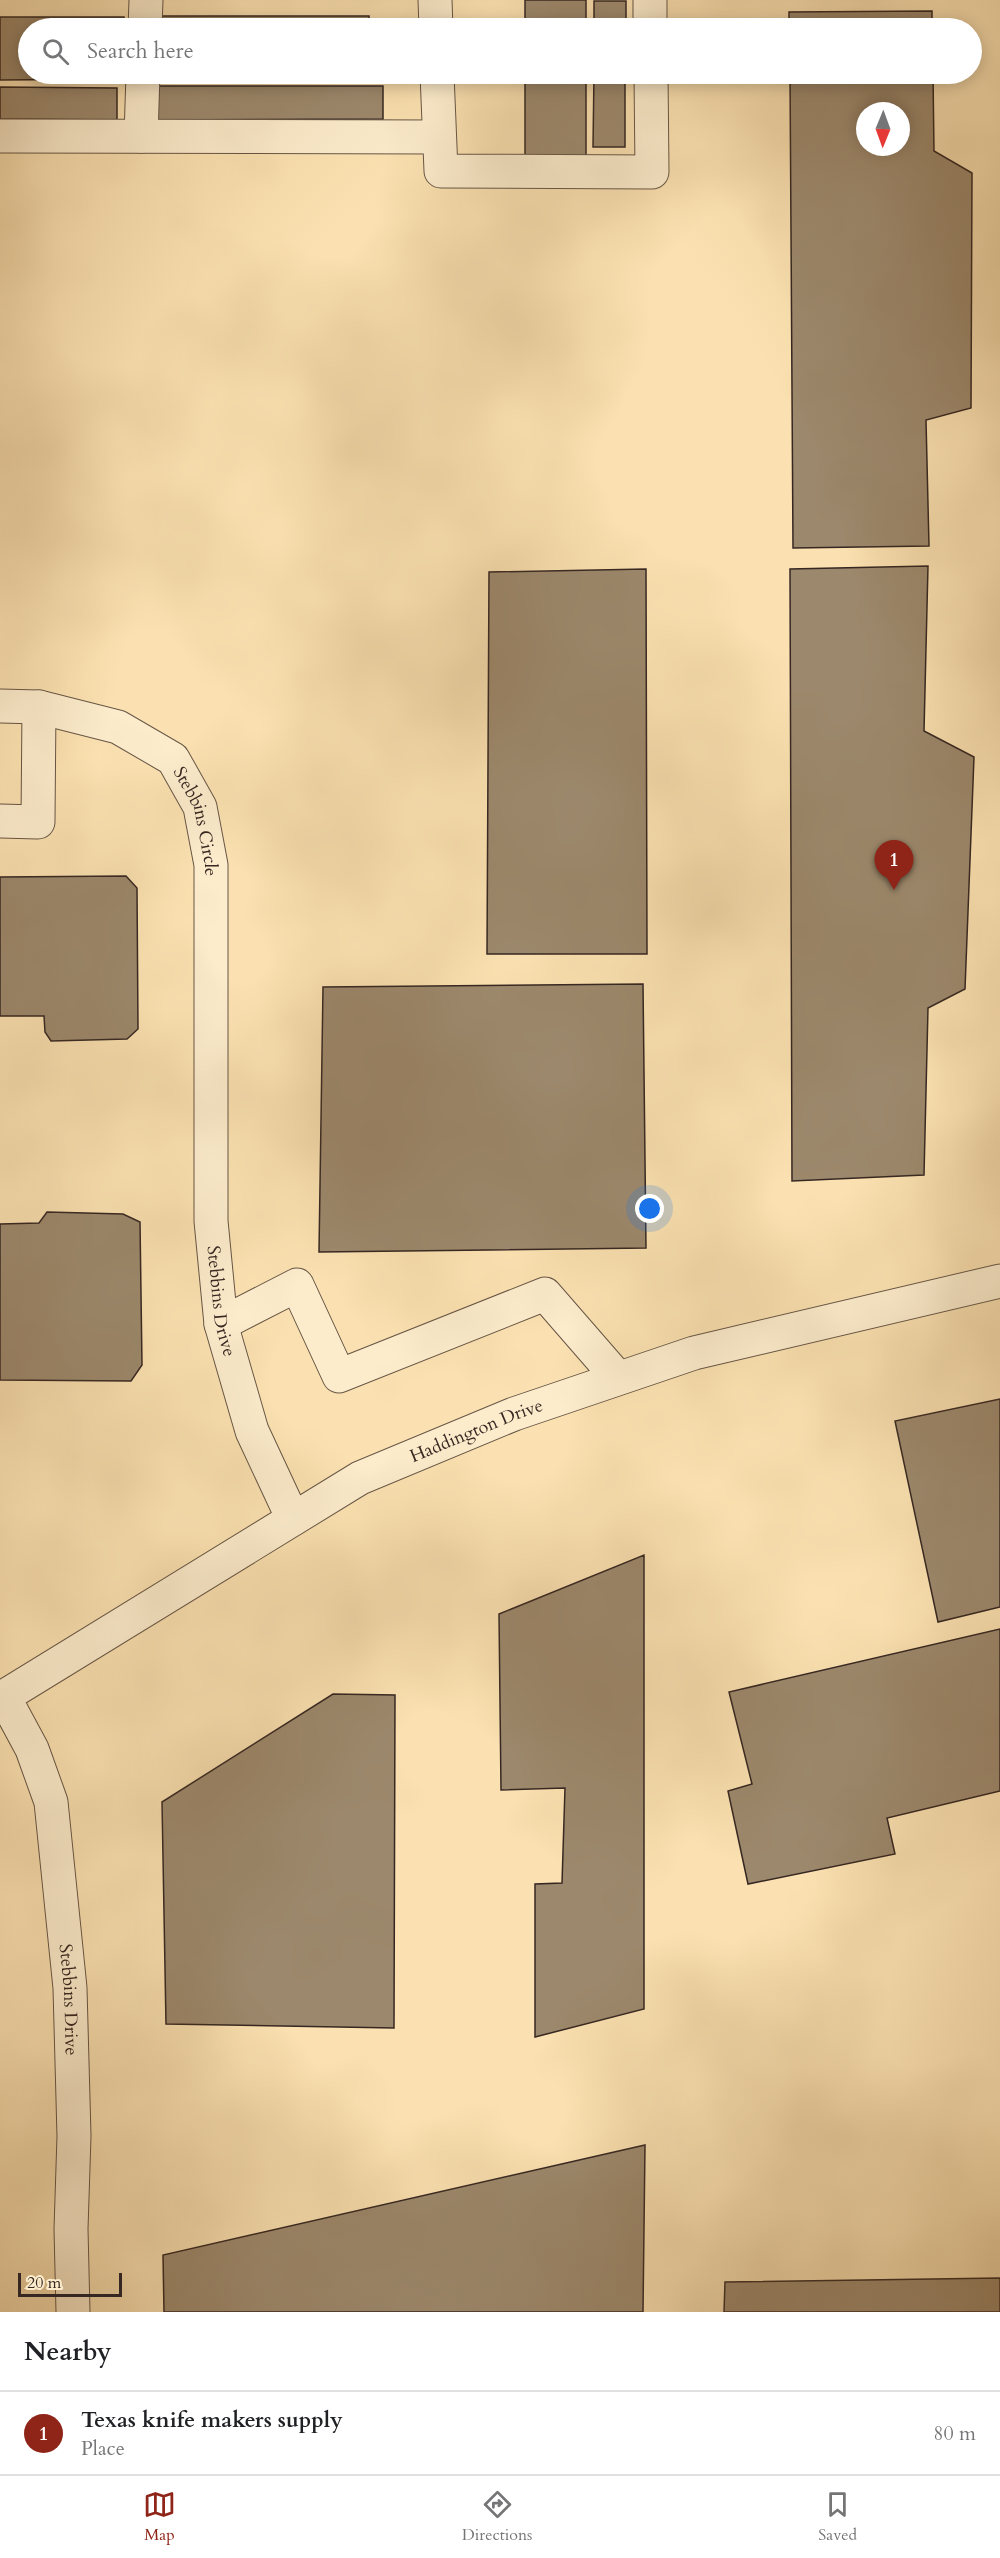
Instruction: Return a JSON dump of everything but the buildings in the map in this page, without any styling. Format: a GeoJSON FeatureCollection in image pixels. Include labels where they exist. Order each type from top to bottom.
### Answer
{"type":"FeatureCollection","features":[{"type":"Feature","properties":{"kind":"street"},"geometry":{"type":"LineString","coordinates":[[145,18],[146,0]]}},
{"type":"Feature","properties":{"kind":"street"},"geometry":{"type":"LineString","coordinates":[[435,0],[436,18]]}},
{"type":"Feature","properties":{"kind":"street"},"geometry":{"type":"LineString","coordinates":[[650,0],[650,18]]}},
{"type":"Feature","properties":{"kind":"street"},"geometry":{"type":"LineString","coordinates":[[141,136],[143,84]]}},
{"type":"Feature","properties":{"kind":"street"},"geometry":{"type":"LineString","coordinates":[[437,84],[441,171],[652,172],[651,84]]}},
{"type":"Feature","properties":{"kind":"street"},"geometry":{"type":"LineString","coordinates":[[0,136],[438,137]]}},
{"type":"Feature","properties":{"kind":"street","name":"Stebbins Circle"},"geometry":{"type":"LineString","coordinates":[[0,706],[39,706],[118,727],[172,759],[200,807],[212,865],[212,1070]]}},
{"type":"Feature","properties":{"kind":"street"},"geometry":{"type":"LineString","coordinates":[[0,821],[38,822],[39,706]]}},
{"type":"Feature","properties":{"kind":"street","name":"Stebbins Drive"},"geometry":{"type":"LineString","coordinates":[[212,1070],[211,1221],[221,1324],[252,1431],[292,1519]]}},
{"type":"Feature","properties":{"kind":"street","name":"Haddington Drive"},"geometry":{"type":"LineString","coordinates":[[2,1698],[360,1478],[514,1414],[694,1353],[1000,1281]]}},
{"type":"Feature","properties":{"kind":"street"},"geometry":{"type":"LineString","coordinates":[[221,1324],[297,1285],[339,1376],[546,1294],[618,1378]]}},
{"type":"Feature","properties":{"kind":"street","name":"Stebbins Drive"},"geometry":{"type":"LineString","coordinates":[[2,1698],[32,1749],[51,1802],[70,1988],[74,2136],[71,2229],[73,2312]]}},
{"type":"Feature","properties":{"kind":"place","name":"Texas knife makers supply"},"geometry":{"type":"Point","coordinates":[894,890]}}]}
